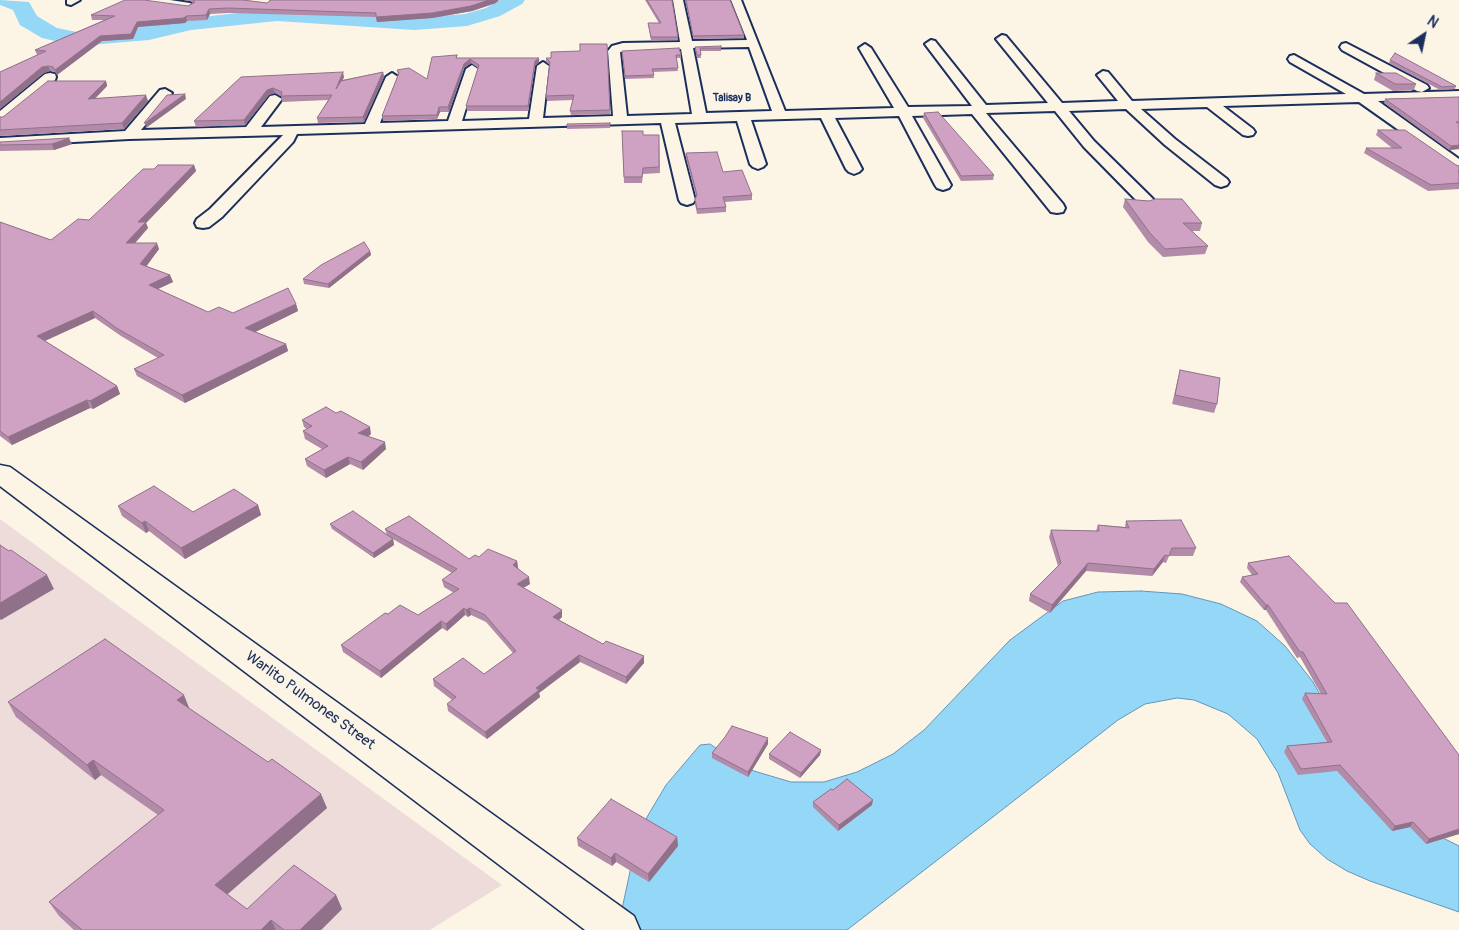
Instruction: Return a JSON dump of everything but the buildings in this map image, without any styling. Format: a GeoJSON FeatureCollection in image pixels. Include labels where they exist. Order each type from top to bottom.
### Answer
{"type":"FeatureCollection","features":[{"type":"Feature","properties":{"kind":"street"},"geometry":{"type":"LineString","coordinates":[[146,0],[190,6]]}},
{"type":"Feature","properties":{"kind":"street"},"geometry":{"type":"LineString","coordinates":[[245,0],[268,3]]}},
{"type":"Feature","properties":{"kind":"street"},"geometry":{"type":"LineString","coordinates":[[678,0],[700,117]]}},
{"type":"Feature","properties":{"kind":"street"},"geometry":{"type":"LineString","coordinates":[[736,0],[780,115]]}},
{"type":"Feature","properties":{"kind":"street"},"geometry":{"type":"LineString","coordinates":[[167,13],[204,2]]}},
{"type":"Feature","properties":{"kind":"street"},"geometry":{"type":"LineString","coordinates":[[1002,39],[1089,144],[1147,202]]}},
{"type":"Feature","properties":{"kind":"street"},"geometry":{"type":"LineString","coordinates":[[620,120],[614,51],[623,47],[754,43]]}},
{"type":"Feature","properties":{"kind":"street"},"geometry":{"type":"LineString","coordinates":[[931,44],[979,109],[1057,208]]}},
{"type":"Feature","properties":{"kind":"street"},"geometry":{"type":"LineString","coordinates":[[1346,47],[1437,95]]}},
{"type":"Feature","properties":{"kind":"street"},"geometry":{"type":"LineString","coordinates":[[865,48],[903,111],[943,185]]}},
{"type":"Feature","properties":{"kind":"street"},"geometry":{"type":"LineString","coordinates":[[1294,59],[1361,97],[1459,166]]}},
{"type":"Feature","properties":{"kind":"street"},"geometry":{"type":"LineString","coordinates":[[536,122],[543,66]]}},
{"type":"Feature","properties":{"kind":"street"},"geometry":{"type":"LineString","coordinates":[[454,125],[472,69]]}},
{"type":"Feature","properties":{"kind":"street"},"geometry":{"type":"LineString","coordinates":[[1103,75],[1128,104],[1170,142],[1221,182]]}},
{"type":"Feature","properties":{"kind":"street"},"geometry":{"type":"LineString","coordinates":[[0,118],[50,77]]}},
{"type":"Feature","properties":{"kind":"street"},"geometry":{"type":"LineString","coordinates":[[371,127],[392,77]]}},
{"type":"Feature","properties":{"kind":"street"},"geometry":{"type":"LineString","coordinates":[[129,135],[165,93]]}},
{"type":"Feature","properties":{"kind":"street"},"geometry":{"type":"LineString","coordinates":[[0,142],[129,135],[371,127],[1459,95]]}},
{"type":"Feature","properties":{"kind":"street"},"geometry":{"type":"LineString","coordinates":[[250,131],[275,99]]}},
{"type":"Feature","properties":{"kind":"street"},"geometry":{"type":"LineString","coordinates":[[1209,102],[1248,132]]}},
{"type":"Feature","properties":{"kind":"street"},"geometry":{"type":"LineString","coordinates":[[825,114],[854,169]]}},
{"type":"Feature","properties":{"kind":"street"},"geometry":{"type":"LineString","coordinates":[[742,116],[758,164]]}},
{"type":"Feature","properties":{"kind":"street"},"geometry":{"type":"LineString","coordinates":[[667,118],[687,200]]}},
{"type":"Feature","properties":{"kind":"street"},"geometry":{"type":"LineString","coordinates":[[203,223],[216,213],[288,139],[292,130]]}},
{"type":"Feature","properties":{"kind":"street","name":"Warlito Pulmones Street"},"geometry":{"type":"LineString","coordinates":[[0,473],[619,930]]}},
{"type":"Feature","properties":{"kind":"shaded area"},"geometry":{"type":"Polygon","coordinates":[[[0,519],[502,885],[430,930],[0,930],[0,519]]]}},
{"type":"Feature","properties":{"kind":"water"},"geometry":{"type":"Polygon","coordinates":[[[1141,591],[1182,594],[1221,604],[1257,621],[1285,646],[1313,682],[1336,723],[1417,825],[1459,846],[1459,912],[1370,881],[1347,871],[1327,859],[1310,844],[1300,830],[1278,773],[1257,739],[1228,714],[1194,700],[1177,698],[1145,704],[1118,720],[847,930],[615,930],[622,909],[634,853],[647,817],[666,785],[700,745],[710,744],[738,763],[754,771],[791,782],[824,782],[857,772],[893,754],[924,730],[1010,640],[1063,601],[1098,592],[1141,591]]]}},
{"type":"Feature","properties":{"kind":"waterway"},"geometry":{"type":"LineString","coordinates":[[6,0],[22,6],[28,20],[50,33],[77,39],[149,33],[191,24],[277,15],[414,24],[467,20],[493,12],[515,0]]}},
{"type":"Feature","properties":{"kind":"district","name":"Talisay B"},"geometry":{"type":"Point","coordinates":[732,98]}}]}
